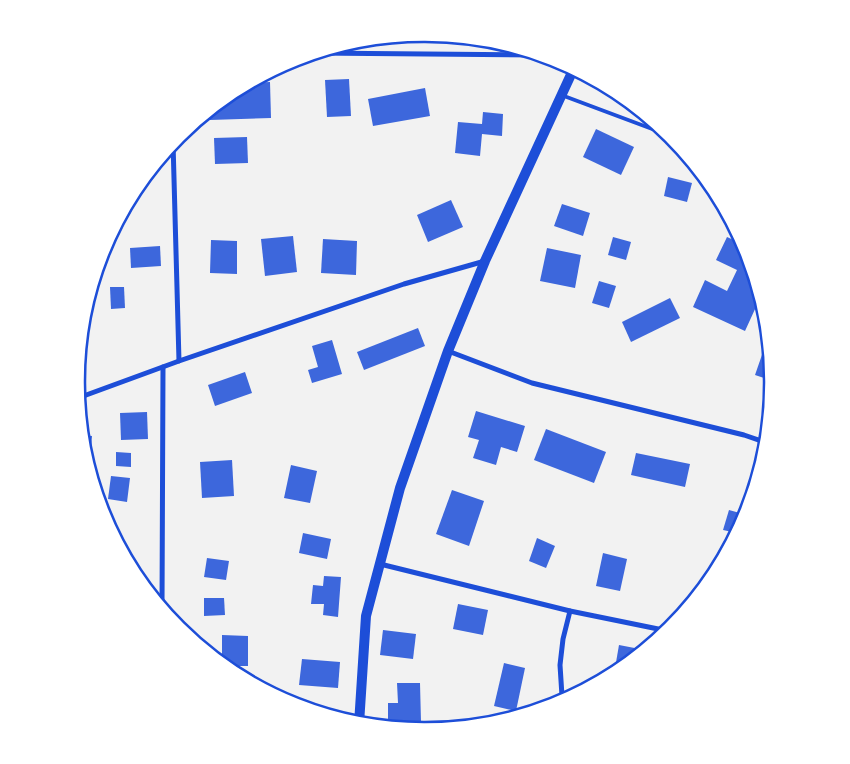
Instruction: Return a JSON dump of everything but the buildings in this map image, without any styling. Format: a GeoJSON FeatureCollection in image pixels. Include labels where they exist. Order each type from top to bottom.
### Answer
{"type":"FeatureCollection","features":[{"type":"Feature","properties":{"kind":"main road"},"geometry":{"type":"LineString","coordinates":[[360,715],[366,616],[400,488],[448,351],[485,261],[571,76]]}},
{"type":"Feature","properties":{"kind":"street"},"geometry":{"type":"LineString","coordinates":[[340,53],[515,55]]}},
{"type":"Feature","properties":{"kind":"street"},"geometry":{"type":"LineString","coordinates":[[173,154],[179,361]]}},
{"type":"Feature","properties":{"kind":"street"},"geometry":{"type":"LineString","coordinates":[[86,395],[404,284],[485,261]]}},
{"type":"Feature","properties":{"kind":"street"},"geometry":{"type":"LineString","coordinates":[[448,351],[532,383],[744,434],[759,440]]}},
{"type":"Feature","properties":{"kind":"street"},"geometry":{"type":"LineString","coordinates":[[162,367],[162,596]]}},
{"type":"Feature","properties":{"kind":"street"},"geometry":{"type":"LineString","coordinates":[[379,564],[570,611],[658,629]]}},
{"type":"Feature","properties":{"kind":"street"},"geometry":{"type":"LineString","coordinates":[[563,692],[560,665],[563,639],[570,611]]}},
{"type":"Feature","properties":{"kind":"lane"},"geometry":{"type":"LineString","coordinates":[[562,95],[650,128]]}}]}
